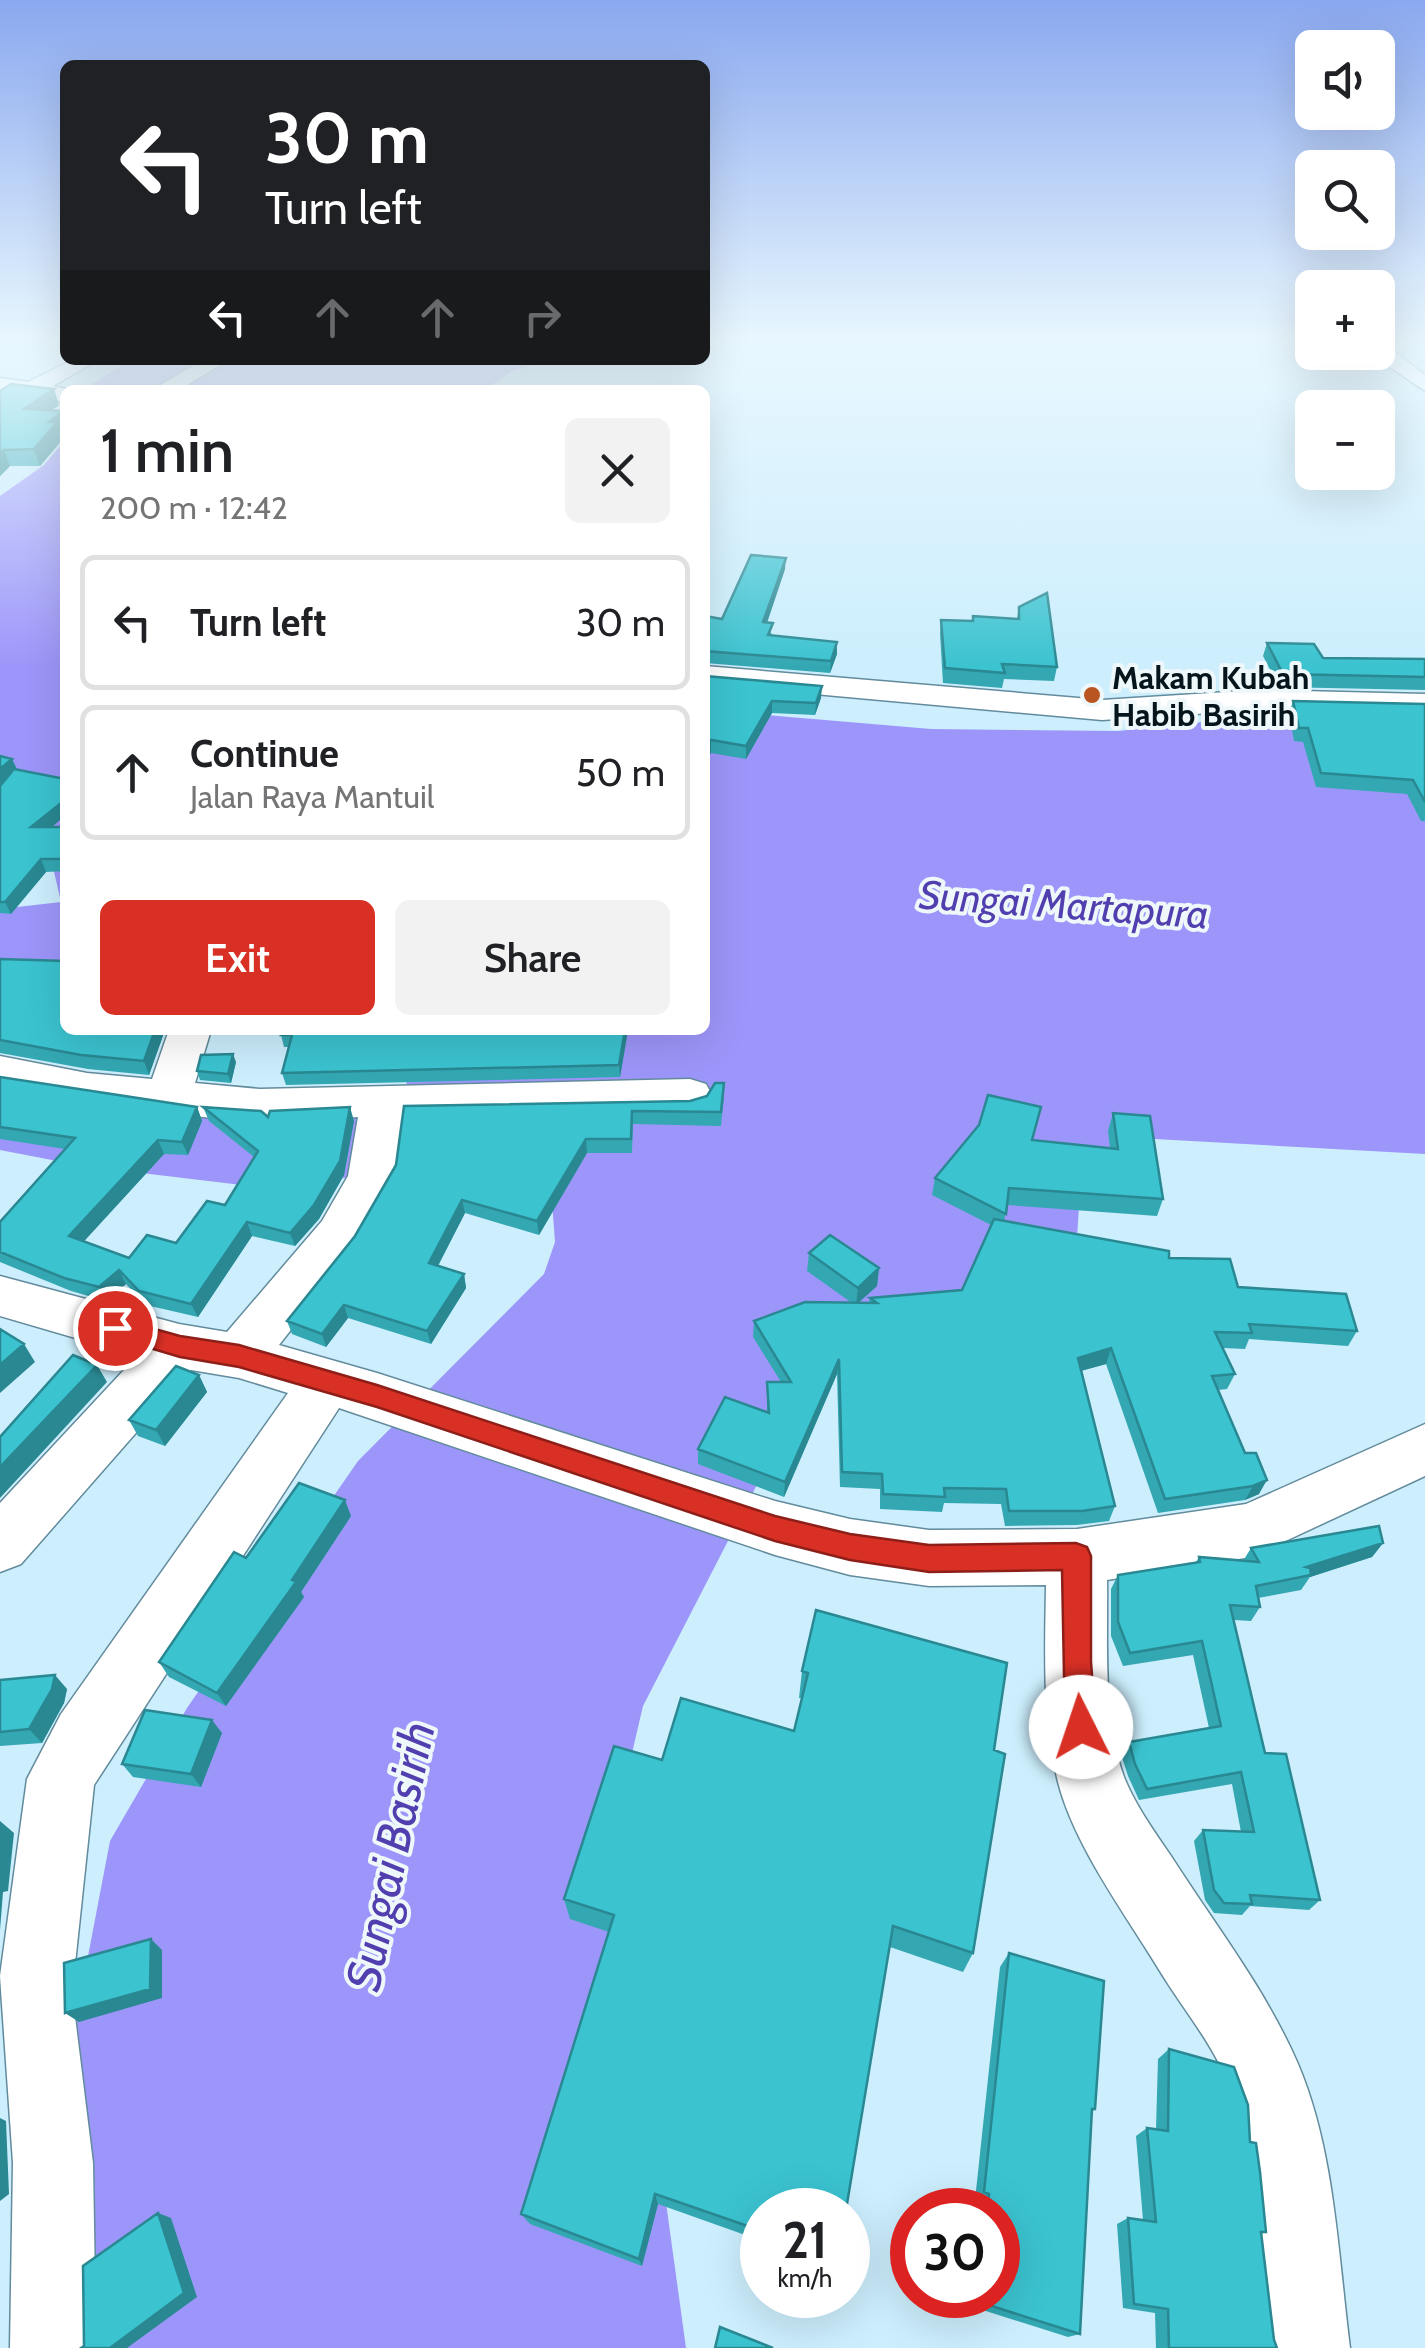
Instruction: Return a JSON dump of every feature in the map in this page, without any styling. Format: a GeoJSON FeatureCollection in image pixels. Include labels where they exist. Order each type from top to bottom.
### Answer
{"type":"FeatureCollection","features":[{"type":"Feature","properties":{"kind":"street"},"geometry":{"type":"LineString","coordinates":[[710,676],[1102,710],[1258,700],[1425,704]]}},
{"type":"Feature","properties":{"kind":"street"},"geometry":{"type":"LineString","coordinates":[[168,1098],[188,1035]]}},
{"type":"Feature","properties":{"kind":"street"},"geometry":{"type":"LineString","coordinates":[[0,1071],[87,1088],[260,1105],[690,1096]]}},
{"type":"Feature","properties":{"kind":"street"},"geometry":{"type":"LineString","coordinates":[[239,1356],[340,1234],[372,1177],[384,1100]]}},
{"type":"Feature","properties":{"kind":"street"},"geometry":{"type":"LineString","coordinates":[[6,1305],[239,1356],[775,1528],[850,1547],[929,1558],[1076,1556],[1251,1530],[1425,1449]]}},
{"type":"Feature","properties":{"kind":"street"},"geometry":{"type":"LineString","coordinates":[[0,1545],[180,1346]]}},
{"type":"Feature","properties":{"kind":"street"},"geometry":{"type":"LineString","coordinates":[[53,2348],[53,2163],[36,1992],[61,1779],[84,1738],[351,1390]]}},
{"type":"Feature","properties":{"kind":"street"},"geometry":{"type":"LineString","coordinates":[[1076,1556],[1076,1662],[1081,1727],[1092,1784],[1118,1837],[1195,1960],[1240,2023],[1270,2088],[1285,2160],[1307,2348]]}},
{"type":"Feature","properties":{"kind":"water"},"geometry":{"type":"Polygon","coordinates":[[[60,448],[60,898],[41,815],[0,760],[0,496],[44,465],[60,448]]]}},
{"type":"Feature","properties":{"kind":"water"},"geometry":{"type":"Polygon","coordinates":[[[710,700],[766,715],[931,729],[1118,731],[1240,718],[1425,713],[1425,1154],[1137,1138],[1080,1191],[1075,1268],[847,1358],[781,1438],[643,1706],[625,1783],[619,1861],[686,2348],[96,2348],[72,2040],[110,1841],[187,1708],[358,1461],[544,1274],[555,1242],[552,1202],[461,1168],[250,1186],[83,1166],[0,1150],[0,1087],[411,1099],[404,1074],[320,1040],[297,1035],[710,1035],[710,700]]]}},
{"type":"Feature","properties":{"kind":"water"},"geometry":{"type":"Polygon","coordinates":[[[60,902],[60,1010],[0,1013],[0,909],[60,902]]]}},
{"type":"Feature","properties":{"kind":"building"},"geometry":{"type":"Polygon","coordinates":[[[0,448],[35,448],[4,450],[0,453],[0,448]]]}},
{"type":"Feature","properties":{"kind":"building"},"geometry":{"type":"Polygon","coordinates":[[[751,555],[786,558],[763,622],[773,623],[768,635],[837,642],[831,661],[710,651],[710,617],[722,619],[751,555]]]}},
{"type":"Feature","properties":{"kind":"building"},"geometry":{"type":"Polygon","coordinates":[[[1047,593],[1057,667],[1002,664],[1005,673],[945,668],[941,620],[973,621],[973,616],[1019,619],[1019,607],[1047,593]]]}},
{"type":"Feature","properties":{"kind":"building"},"geometry":{"type":"Polygon","coordinates":[[[1267,643],[1314,644],[1323,658],[1425,659],[1425,677],[1283,674],[1267,643]]]}},
{"type":"Feature","properties":{"kind":"building"},"geometry":{"type":"Polygon","coordinates":[[[710,676],[822,686],[816,703],[772,701],[746,746],[711,740],[710,676]]]}},
{"type":"Feature","properties":{"kind":"building"},"geometry":{"type":"Polygon","coordinates":[[[1293,701],[1425,704],[1425,802],[1413,780],[1321,773],[1308,728],[1299,728],[1293,701]]]}},
{"type":"Feature","properties":{"kind":"building"},"geometry":{"type":"Polygon","coordinates":[[[0,756],[12,759],[0,769],[0,756]]]}},
{"type":"Feature","properties":{"kind":"building"},"geometry":{"type":"Polygon","coordinates":[[[14,769],[60,778],[60,804],[31,827],[60,827],[60,859],[41,859],[5,902],[0,902],[0,786],[14,769]]]}},
{"type":"Feature","properties":{"kind":"building"},"geometry":{"type":"Polygon","coordinates":[[[0,959],[60,961],[60,1035],[153,1035],[144,1061],[81,1055],[0,1040],[0,959]]]}},
{"type":"Feature","properties":{"kind":"building"},"geometry":{"type":"Polygon","coordinates":[[[292,1035],[624,1035],[619,1065],[282,1073],[292,1035]]]}},
{"type":"Feature","properties":{"kind":"building"},"geometry":{"type":"Polygon","coordinates":[[[233,1054],[228,1074],[197,1071],[201,1055],[233,1054]]]}},
{"type":"Feature","properties":{"kind":"building"},"geometry":{"type":"Polygon","coordinates":[[[0,1077],[197,1107],[182,1142],[158,1140],[69,1236],[129,1258],[147,1235],[176,1243],[207,1201],[225,1205],[258,1151],[203,1107],[261,1111],[268,1117],[270,1111],[350,1107],[340,1161],[314,1205],[290,1233],[247,1222],[191,1304],[139,1291],[119,1270],[99,1287],[64,1278],[0,1252],[0,1222],[75,1138],[0,1127],[0,1077]]]}},
{"type":"Feature","properties":{"kind":"building"},"geometry":{"type":"Polygon","coordinates":[[[715,1083],[724,1083],[721,1112],[632,1111],[631,1139],[586,1139],[537,1221],[462,1200],[429,1263],[464,1274],[427,1331],[344,1305],[322,1334],[287,1321],[355,1236],[396,1165],[404,1106],[690,1101],[707,1096],[715,1083]]]}},
{"type":"Feature","properties":{"kind":"building"},"geometry":{"type":"Polygon","coordinates":[[[988,1095],[1041,1107],[1032,1140],[1118,1149],[1113,1113],[1150,1116],[1163,1199],[1009,1188],[1006,1214],[935,1178],[979,1125],[988,1095]]]}},
{"type":"Feature","properties":{"kind":"building"},"geometry":{"type":"Polygon","coordinates":[[[994,1219],[1169,1251],[1169,1258],[1230,1259],[1238,1287],[1346,1294],[1357,1331],[1249,1324],[1252,1333],[1215,1332],[1235,1374],[1212,1376],[1245,1453],[1256,1453],[1267,1480],[1253,1486],[1165,1499],[1111,1348],[1078,1358],[1115,1506],[1082,1511],[1009,1511],[1006,1489],[944,1488],[945,1497],[883,1494],[882,1474],[842,1472],[839,1359],[785,1482],[698,1449],[725,1397],[769,1413],[767,1382],[791,1382],[754,1321],[805,1302],[877,1303],[870,1298],[962,1290],[994,1219]]]}},
{"type":"Feature","properties":{"kind":"building"},"geometry":{"type":"Polygon","coordinates":[[[830,1235],[879,1268],[858,1288],[809,1253],[830,1235]]]}},
{"type":"Feature","properties":{"kind":"building"},"geometry":{"type":"Polygon","coordinates":[[[0,1329],[24,1344],[0,1365],[0,1329]]]}},
{"type":"Feature","properties":{"kind":"building"},"geometry":{"type":"Polygon","coordinates":[[[73,1355],[97,1365],[0,1467],[0,1437],[73,1355]]]}},
{"type":"Feature","properties":{"kind":"building"},"geometry":{"type":"Polygon","coordinates":[[[176,1366],[199,1375],[156,1430],[129,1420],[176,1366]]]}},
{"type":"Feature","properties":{"kind":"building"},"geometry":{"type":"Polygon","coordinates":[[[299,1483],[345,1500],[292,1580],[296,1582],[217,1693],[159,1662],[234,1552],[246,1558],[299,1483]]]}},
{"type":"Feature","properties":{"kind":"building"},"geometry":{"type":"Polygon","coordinates":[[[1379,1526],[1383,1543],[1306,1567],[1311,1575],[1256,1586],[1260,1607],[1230,1605],[1265,1753],[1286,1754],[1320,1900],[1250,1895],[1252,1904],[1224,1903],[1214,1890],[1203,1830],[1254,1832],[1241,1772],[1147,1789],[1129,1742],[1221,1726],[1202,1641],[1130,1653],[1118,1622],[1118,1575],[1200,1562],[1199,1557],[1259,1562],[1251,1548],[1379,1526]]]}},
{"type":"Feature","properties":{"kind":"building"},"geometry":{"type":"Polygon","coordinates":[[[816,1610],[1007,1663],[994,1750],[1005,1754],[973,1953],[893,1926],[850,2188],[740,2188],[740,2223],[655,2194],[639,2259],[521,2214],[614,1915],[564,1899],[614,1746],[662,1760],[681,1698],[794,1731],[808,1673],[802,1671],[816,1610]]]}},
{"type":"Feature","properties":{"kind":"building"},"geometry":{"type":"Polygon","coordinates":[[[55,1675],[52,1689],[29,1729],[0,1732],[0,1680],[55,1675]]]}},
{"type":"Feature","properties":{"kind":"building"},"geometry":{"type":"Polygon","coordinates":[[[145,1710],[212,1720],[191,1774],[122,1764],[145,1710]]]}},
{"type":"Feature","properties":{"kind":"building"},"geometry":{"type":"Polygon","coordinates":[[[151,1939],[150,1989],[65,2013],[64,1963],[151,1939]]]}},
{"type":"Feature","properties":{"kind":"building"},"geometry":{"type":"Polygon","coordinates":[[[1009,1953],[1104,1981],[1092,2109],[1080,2334],[1020,2315],[1020,2188],[984,2188],[1009,1953]]]}},
{"type":"Feature","properties":{"kind":"building"},"geometry":{"type":"Polygon","coordinates":[[[1169,2049],[1234,2067],[1248,2105],[1250,2142],[1256,2143],[1260,2172],[1266,2232],[1261,2232],[1277,2348],[1169,2348],[1168,2309],[1134,2304],[1128,2218],[1156,2222],[1147,2128],[1168,2131],[1169,2049]]]}},
{"type":"Feature","properties":{"kind":"building"},"geometry":{"type":"Polygon","coordinates":[[[158,2213],[184,2293],[110,2348],[81,2348],[83,2266],[158,2213]]]}},
{"type":"Feature","properties":{"kind":"building"},"geometry":{"type":"Polygon","coordinates":[[[720,2327],[773,2348],[715,2348],[720,2327]]]}},
{"type":"Feature","properties":{"kind":"place","name":"Makam Kubah Habib Basirih"},"geometry":{"type":"Point","coordinates":[1092,695]}},
{"type":"Feature","properties":{"kind":"route"},"geometry":{"type":"LineString","coordinates":[[115,1328],[180,1346],[239,1356],[377,1396],[775,1528],[850,1547],[929,1558],[1076,1556],[1076,1662],[1081,1727]]}},
{"type":"Feature","properties":{"kind":"water label","name":"Sungai Martapura"},"geometry":{"type":"Point","coordinates":[1064,904]}},
{"type":"Feature","properties":{"kind":"water label","name":"Sungai Basirih"},"geometry":{"type":"Point","coordinates":[390,1856]}}]}
